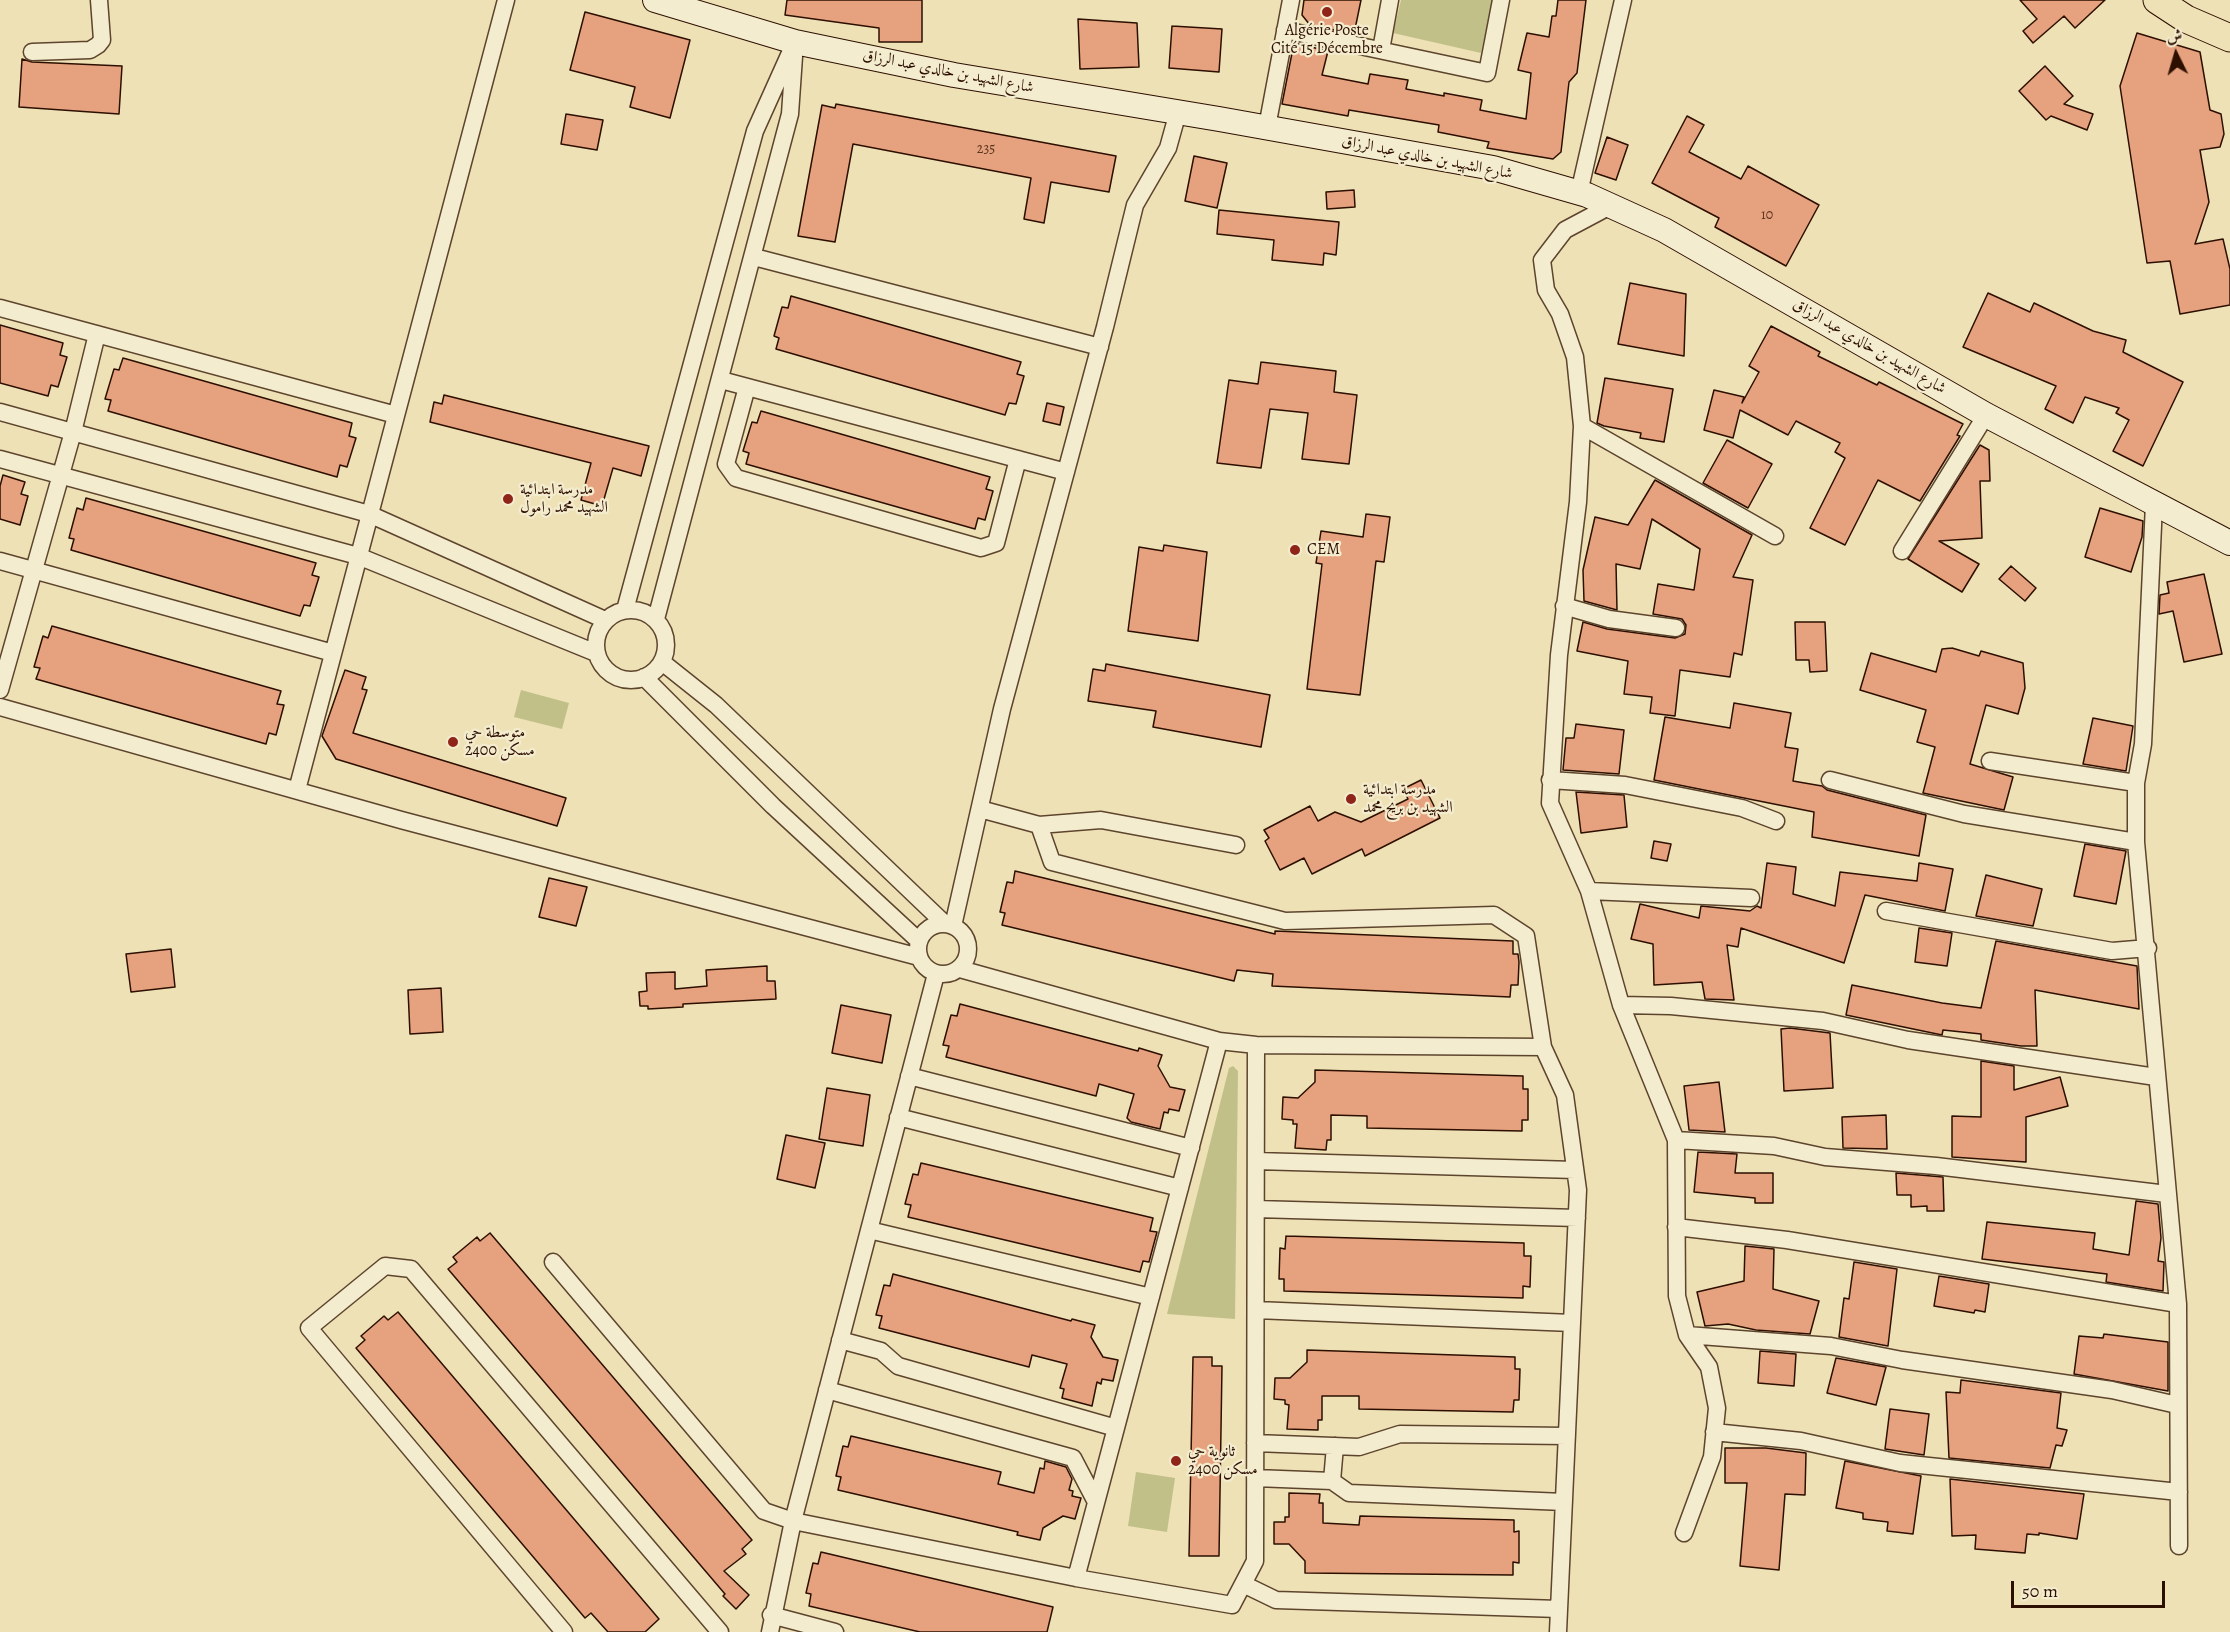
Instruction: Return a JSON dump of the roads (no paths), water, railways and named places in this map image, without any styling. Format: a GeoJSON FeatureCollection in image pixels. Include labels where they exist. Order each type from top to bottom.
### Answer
{"type":"FeatureCollection","features":[{"type":"Feature","properties":{"kind":"main road","name":"شارع الشهيد بن خالدي عبد الرزاق"},"geometry":{"type":"LineString","coordinates":[[655,0],[795,42],[954,75],[1492,168],[1579,193],[1674,236],[1986,415],[2230,543]]}},
{"type":"Feature","properties":{"kind":"main road"},"geometry":{"type":"LineString","coordinates":[[2157,0],[2186,19],[2230,38]]}},
{"type":"Feature","properties":{"kind":"street"},"geometry":{"type":"LineString","coordinates":[[32,52],[90,50],[98,45],[102,40],[99,0]]}},
{"type":"Feature","properties":{"kind":"street"},"geometry":{"type":"LineString","coordinates":[[297,790],[506,0]]}},
{"type":"Feature","properties":{"kind":"street"},"geometry":{"type":"LineString","coordinates":[[1267,128],[1291,0]]}},
{"type":"Feature","properties":{"kind":"street"},"geometry":{"type":"LineString","coordinates":[[1381,50],[1390,0]]}},
{"type":"Feature","properties":{"kind":"street"},"geometry":{"type":"LineString","coordinates":[[1285,30],[1487,73],[1501,0]]}},
{"type":"Feature","properties":{"kind":"street"},"geometry":{"type":"LineString","coordinates":[[1579,193],[1623,0]]}},
{"type":"Feature","properties":{"kind":"street"},"geometry":{"type":"LineString","coordinates":[[656,619],[754,257],[790,114],[795,42]]}},
{"type":"Feature","properties":{"kind":"street"},"geometry":{"type":"LineString","coordinates":[[625,610],[755,131],[795,42]]}},
{"type":"Feature","properties":{"kind":"street"},"geometry":{"type":"LineString","coordinates":[[949,925],[980,809],[1002,709],[1100,347],[1135,205],[1168,148],[1178,112]]}},
{"type":"Feature","properties":{"kind":"street"},"geometry":{"type":"LineString","coordinates":[[1612,206],[1565,230],[1542,260],[1546,290],[1560,314],[1575,357],[1582,426],[1578,502],[1564,606],[1550,803],[1589,891],[1621,1005],[1676,1140],[1677,1296],[1687,1335],[1709,1367],[1717,1408],[1712,1456],[1684,1533]]}},
{"type":"Feature","properties":{"kind":"street"},"geometry":{"type":"LineString","coordinates":[[754,257],[1100,347]]}},
{"type":"Feature","properties":{"kind":"street"},"geometry":{"type":"LineString","coordinates":[[0,308],[396,415]]}},
{"type":"Feature","properties":{"kind":"street"},"geometry":{"type":"LineString","coordinates":[[0,690],[73,432],[97,334]]}},
{"type":"Feature","properties":{"kind":"street"},"geometry":{"type":"LineString","coordinates":[[721,380],[1066,472]]}},
{"type":"Feature","properties":{"kind":"street"},"geometry":{"type":"LineString","coordinates":[[747,387],[726,464],[736,478],[981,548],[996,543],[1018,459]]}},
{"type":"Feature","properties":{"kind":"street"},"geometry":{"type":"LineString","coordinates":[[0,412],[369,514],[605,620]]}},
{"type":"Feature","properties":{"kind":"street"},"geometry":{"type":"LineString","coordinates":[[1902,551],[1986,415]]}},
{"type":"Feature","properties":{"kind":"street"},"geometry":{"type":"LineString","coordinates":[[1582,426],[1775,536]]}},
{"type":"Feature","properties":{"kind":"street"},"geometry":{"type":"LineString","coordinates":[[0,459],[358,556],[596,653]]}},
{"type":"Feature","properties":{"kind":"street"},"geometry":{"type":"LineString","coordinates":[[2154,504],[2143,744],[2136,783],[2136,842],[2148,948],[2156,1077],[2178,1304],[2179,1546]]}},
{"type":"Feature","properties":{"kind":"street"},"geometry":{"type":"LineString","coordinates":[[0,561],[333,652]]}},
{"type":"Feature","properties":{"kind":"street"},"geometry":{"type":"LineString","coordinates":[[1564,606],[1609,619],[1676,628]]}},
{"type":"Feature","properties":{"kind":"street"},"geometry":{"type":"LineString","coordinates":[[636,609],[656,619],[666,639],[662,662],[644,678],[632,680],[615,675],[601,664],[596,653],[599,630],[605,620],[625,610],[636,609]]}},
{"type":"Feature","properties":{"kind":"street"},"geometry":{"type":"LineString","coordinates":[[644,678],[919,949],[928,970],[944,975],[960,969],[965,962],[969,946],[966,937],[949,925],[716,705],[662,662]]}},
{"type":"Feature","properties":{"kind":"street"},"geometry":{"type":"LineString","coordinates":[[0,707],[297,790],[919,949]]}},
{"type":"Feature","properties":{"kind":"street"},"geometry":{"type":"LineString","coordinates":[[1990,761],[2136,783]]}},
{"type":"Feature","properties":{"kind":"street"},"geometry":{"type":"LineString","coordinates":[[1550,780],[1625,785],[1742,808],[1776,821]]}},
{"type":"Feature","properties":{"kind":"street"},"geometry":{"type":"LineString","coordinates":[[1830,780],[1964,814],[2136,842]]}},
{"type":"Feature","properties":{"kind":"street"},"geometry":{"type":"LineString","coordinates":[[980,809],[1039,825],[1101,820],[1236,845]]}},
{"type":"Feature","properties":{"kind":"street"},"geometry":{"type":"LineString","coordinates":[[1039,825],[1052,862],[1285,921],[1494,915],[1526,936],[1543,1047],[1565,1095],[1578,1190],[1558,1632]]}},
{"type":"Feature","properties":{"kind":"street"},"geometry":{"type":"LineString","coordinates":[[1589,891],[1751,898]]}},
{"type":"Feature","properties":{"kind":"street"},"geometry":{"type":"LineString","coordinates":[[1886,911],[2112,951],[2148,948]]}},
{"type":"Feature","properties":{"kind":"street"},"geometry":{"type":"LineString","coordinates":[[919,949],[929,928],[949,925]]}},
{"type":"Feature","properties":{"kind":"street"},"geometry":{"type":"LineString","coordinates":[[960,969],[1219,1041],[1257,1046],[1543,1047]]}},
{"type":"Feature","properties":{"kind":"street"},"geometry":{"type":"LineString","coordinates":[[835,1632],[770,1624],[793,1521],[936,974]]}},
{"type":"Feature","properties":{"kind":"street"},"geometry":{"type":"LineString","coordinates":[[1621,1005],[1671,1006],[1823,1021],[1908,1040],[2156,1077]]}},
{"type":"Feature","properties":{"kind":"street"},"geometry":{"type":"LineString","coordinates":[[1076,1578],[1219,1041]]}},
{"type":"Feature","properties":{"kind":"street"},"geometry":{"type":"LineString","coordinates":[[553,1262],[764,1511],[793,1521],[1076,1578],[1232,1605],[1255,1562],[1257,1046]]}},
{"type":"Feature","properties":{"kind":"street"},"geometry":{"type":"LineString","coordinates":[[909,1076],[1191,1148]]}},
{"type":"Feature","properties":{"kind":"street"},"geometry":{"type":"LineString","coordinates":[[898,1117],[1180,1188]]}},
{"type":"Feature","properties":{"kind":"street"},"geometry":{"type":"LineString","coordinates":[[1676,1140],[1774,1146],[1825,1157],[1936,1166],[2167,1194]]}},
{"type":"Feature","properties":{"kind":"street"},"geometry":{"type":"LineString","coordinates":[[1256,1161],[1575,1170]]}},
{"type":"Feature","properties":{"kind":"street"},"geometry":{"type":"LineString","coordinates":[[1256,1209],[1576,1218]]}},
{"type":"Feature","properties":{"kind":"street"},"geometry":{"type":"LineString","coordinates":[[1676,1227],[1833,1247],[2178,1304]]}},
{"type":"Feature","properties":{"kind":"street"},"geometry":{"type":"LineString","coordinates":[[869,1230],[1151,1297]]}},
{"type":"Feature","properties":{"kind":"street"},"geometry":{"type":"LineString","coordinates":[[564,1632],[309,1328],[385,1266],[411,1269],[720,1632]]}},
{"type":"Feature","properties":{"kind":"street"},"geometry":{"type":"LineString","coordinates":[[1256,1310],[1572,1323]]}},
{"type":"Feature","properties":{"kind":"street"},"geometry":{"type":"LineString","coordinates":[[1687,1335],[1832,1346],[1902,1360],[2112,1390],[2177,1406]]}},
{"type":"Feature","properties":{"kind":"street"},"geometry":{"type":"LineString","coordinates":[[840,1340],[881,1351],[898,1366],[1116,1428]]}},
{"type":"Feature","properties":{"kind":"street"},"geometry":{"type":"LineString","coordinates":[[827,1390],[1073,1458],[1096,1502]]}},
{"type":"Feature","properties":{"kind":"street"},"geometry":{"type":"LineString","coordinates":[[1714,1432],[1801,1441],[1900,1463],[2179,1492]]}},
{"type":"Feature","properties":{"kind":"street"},"geometry":{"type":"LineString","coordinates":[[1255,1443],[1359,1447],[1400,1434],[1567,1436]]}},
{"type":"Feature","properties":{"kind":"street"},"geometry":{"type":"LineString","coordinates":[[1332,1481],[1335,1446]]}},
{"type":"Feature","properties":{"kind":"street"},"geometry":{"type":"LineString","coordinates":[[1255,1478],[1332,1481],[1349,1493],[1564,1502]]}},
{"type":"Feature","properties":{"kind":"street"},"geometry":{"type":"LineString","coordinates":[[1243,1584],[1276,1600],[1559,1609]]}},
{"type":"Feature","properties":{"kind":"place","name":"Algérie Poste Cité 15 Décembre"},"geometry":{"type":"Point","coordinates":[1327,12]}},
{"type":"Feature","properties":{"kind":"place","name":"مدرسة ابتدائية الشهيد محمد رامول"},"geometry":{"type":"Point","coordinates":[508,499]}},
{"type":"Feature","properties":{"kind":"place","name":"CEM"},"geometry":{"type":"Point","coordinates":[1295,550]}},
{"type":"Feature","properties":{"kind":"place","name":"متوسطة حي 2400 مسكن"},"geometry":{"type":"Point","coordinates":[453,742]}},
{"type":"Feature","properties":{"kind":"place","name":"مدرسة ابتدائية الشهيد بن بريح محمد"},"geometry":{"type":"Point","coordinates":[1351,799]}},
{"type":"Feature","properties":{"kind":"place","name":"ثانوية حي 2400 مسكن"},"geometry":{"type":"Point","coordinates":[1176,1461]}}]}
